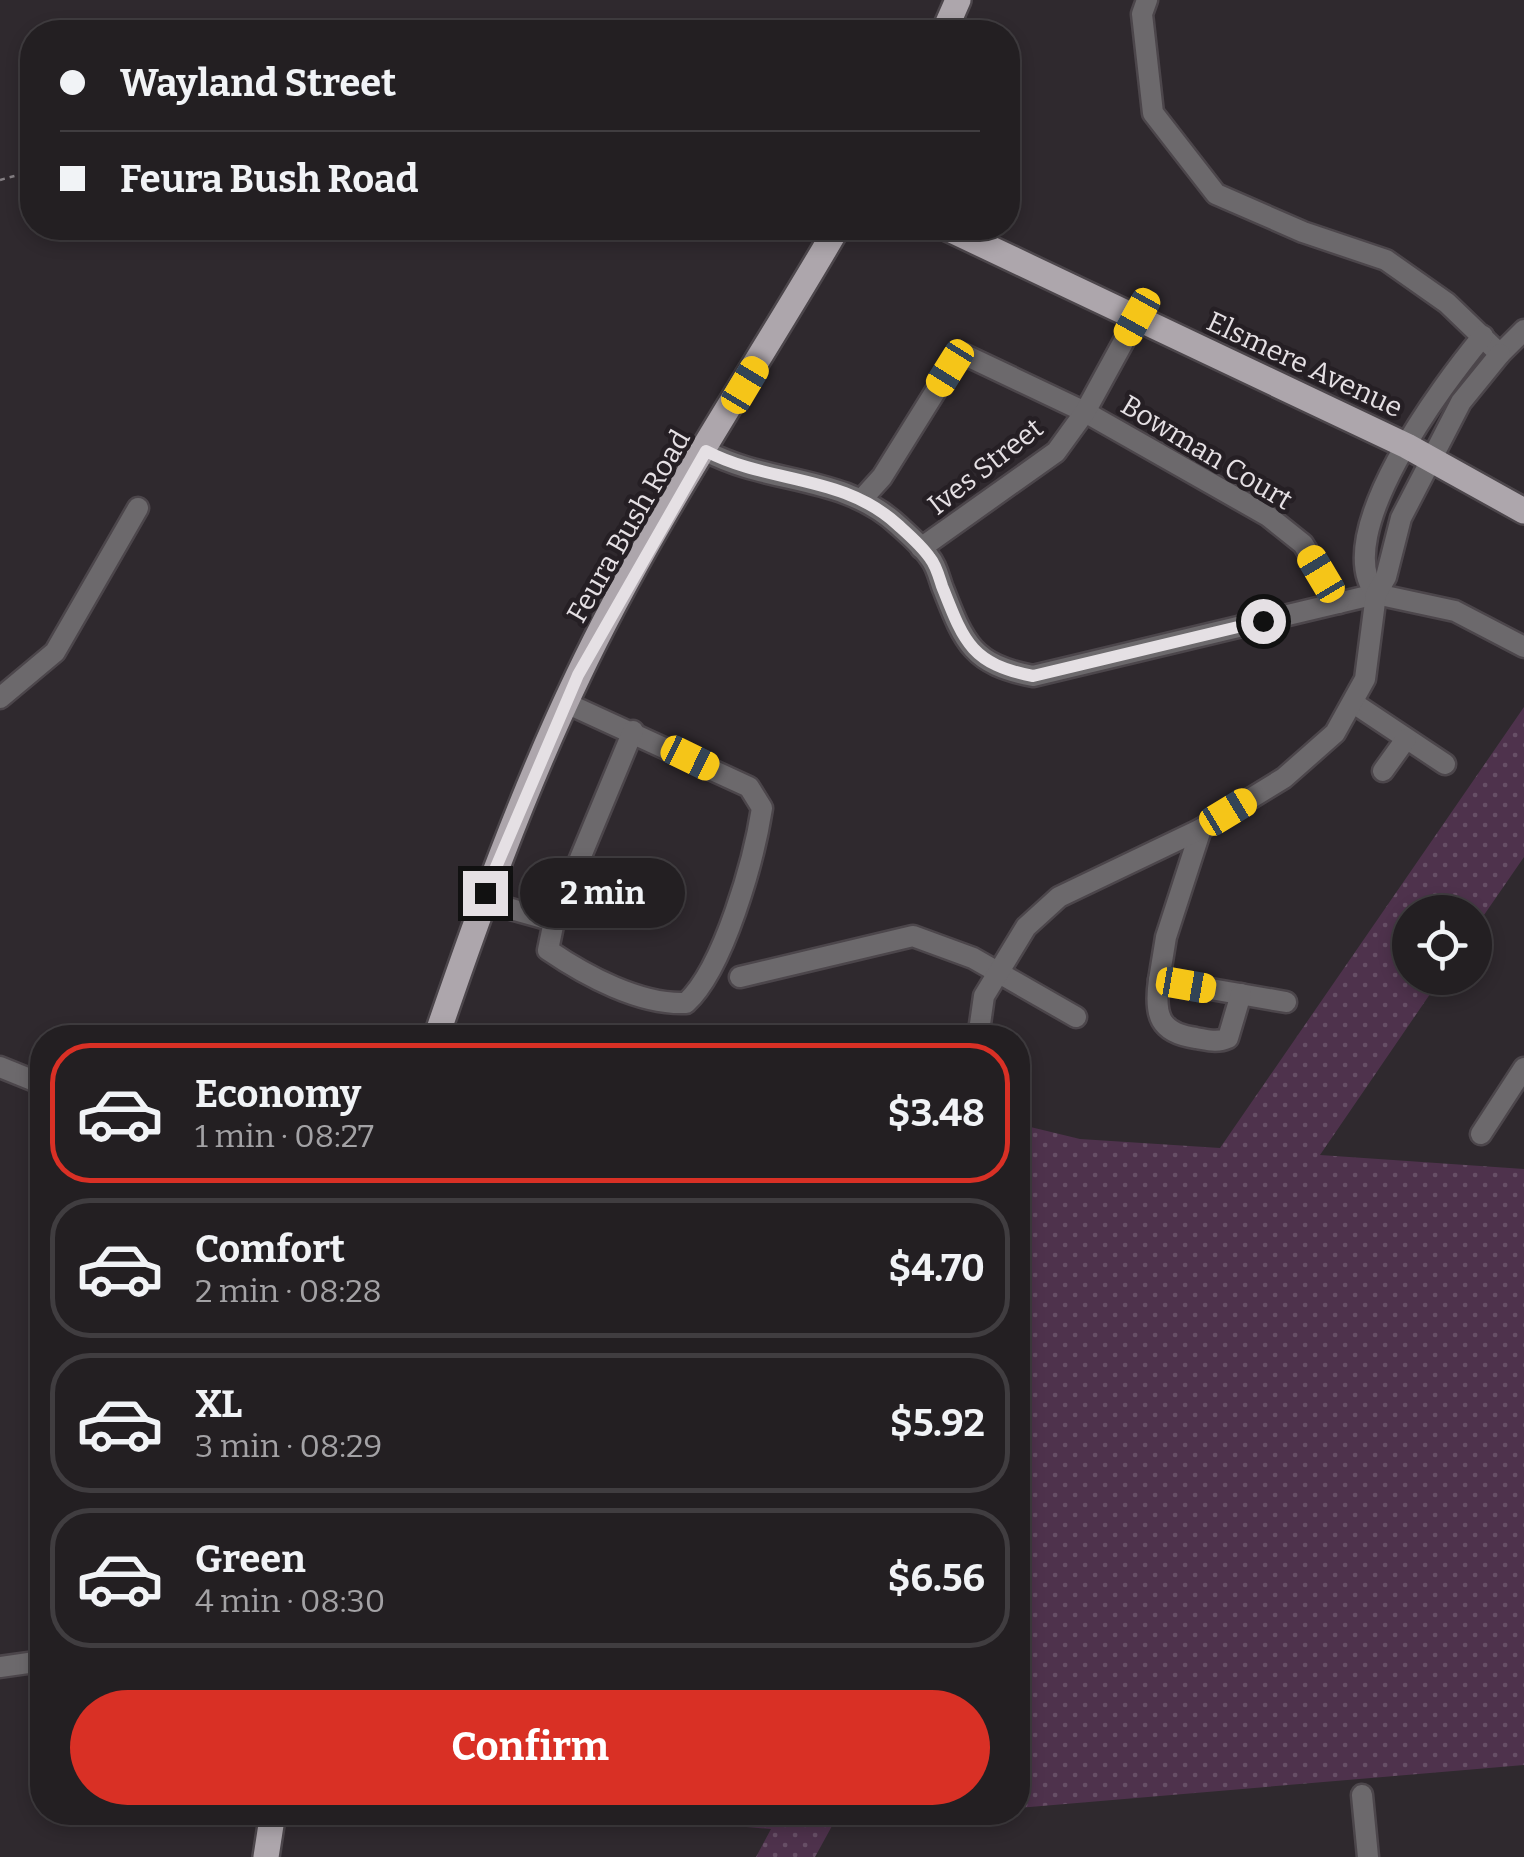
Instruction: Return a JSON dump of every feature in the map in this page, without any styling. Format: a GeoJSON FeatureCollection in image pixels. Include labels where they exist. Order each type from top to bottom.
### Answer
{"type":"FeatureCollection","features":[{"type":"Feature","properties":{"kind":"main road","name":"Feura Bush Road"},"geometry":{"type":"LineString","coordinates":[[440,1025],[482,901],[566,702],[620,594],[830,240]]}},
{"type":"Feature","properties":{"kind":"main road","name":"Elsmere Avenue"},"geometry":{"type":"LineString","coordinates":[[973,240],[1408,446],[1524,511]]}},
{"type":"Feature","properties":{"kind":"main road"},"geometry":{"type":"LineString","coordinates":[[266,1857],[271,1825]]}},
{"type":"Feature","properties":{"kind":"street"},"geometry":{"type":"LineString","coordinates":[[1147,0],[1142,14],[1153,113],[1216,194],[1303,232],[1386,260],[1447,303],[1500,354]]}},
{"type":"Feature","properties":{"kind":"street","name":"Ives Street"},"geometry":{"type":"LineString","coordinates":[[921,548],[1056,452],[1086,412],[1137,317]]}},
{"type":"Feature","properties":{"kind":"street"},"geometry":{"type":"LineString","coordinates":[[980,1025],[984,996],[1026,927],[1059,897],[1201,829],[1314,754],[1354,704],[1372,645],[1376,594],[1386,577],[1400,518],[1461,402],[1524,330]]}},
{"type":"Feature","properties":{"kind":"street"},"geometry":{"type":"LineString","coordinates":[[1376,594],[1364,579],[1369,526],[1442,386],[1483,336]]}},
{"type":"Feature","properties":{"kind":"street","name":"Bowman Court"},"geometry":{"type":"LineString","coordinates":[[863,498],[882,477],[950,368],[965,355],[1086,412],[1268,516],[1304,544],[1339,602]]}},
{"type":"Feature","properties":{"kind":"street"},"geometry":{"type":"LineString","coordinates":[[706,451],[750,471],[827,484],[863,498],[932,559],[958,626],[976,657],[1002,670],[1033,676],[1376,594],[1455,611],[1524,647]]}},
{"type":"Feature","properties":{"kind":"street"},"geometry":{"type":"LineString","coordinates":[[0,698],[55,652],[138,508]]}},
{"type":"Feature","properties":{"kind":"street"},"geometry":{"type":"LineString","coordinates":[[566,702],[633,731],[748,787],[762,808],[756,854],[704,987],[686,1004],[660,1004],[570,964],[548,950],[554,921],[633,731]]}},
{"type":"Feature","properties":{"kind":"street"},"geometry":{"type":"LineString","coordinates":[[1354,704],[1445,764]]}},
{"type":"Feature","properties":{"kind":"street"},"geometry":{"type":"LineString","coordinates":[[1383,770],[1406,739]]}},
{"type":"Feature","properties":{"kind":"street"},"geometry":{"type":"LineString","coordinates":[[1201,829],[1166,937],[1158,1020],[1166,1031],[1217,1042],[1228,1038],[1241,994]]}},
{"type":"Feature","properties":{"kind":"street"},"geometry":{"type":"LineString","coordinates":[[482,901],[554,921]]}},
{"type":"Feature","properties":{"kind":"street"},"geometry":{"type":"LineString","coordinates":[[740,978],[904,936],[949,946],[1076,1017]]}},
{"type":"Feature","properties":{"kind":"street"},"geometry":{"type":"LineString","coordinates":[[1159,980],[1286,1002]]}},
{"type":"Feature","properties":{"kind":"street"},"geometry":{"type":"LineString","coordinates":[[0,1066],[30,1079]]}},
{"type":"Feature","properties":{"kind":"street"},"geometry":{"type":"LineString","coordinates":[[1481,1134],[1524,1068]]}},
{"type":"Feature","properties":{"kind":"street"},"geometry":{"type":"LineString","coordinates":[[0,1667],[30,1663]]}},
{"type":"Feature","properties":{"kind":"street"},"geometry":{"type":"LineString","coordinates":[[1362,1794],[1368,1857]]}},
{"type":"Feature","properties":{"kind":"shaded area"},"geometry":{"type":"Polygon","coordinates":[[[1524,707],[1524,857],[1492,903],[1492,895],[1394,895],[1524,707]]]}},
{"type":"Feature","properties":{"kind":"shaded area"},"geometry":{"type":"Polygon","coordinates":[[[1392,898],[1392,995],[1429,995],[1320,1155],[1524,1169],[1524,1765],[1030,1807],[1030,1127],[1080,1139],[1220,1148],[1392,898]]]}},
{"type":"Feature","properties":{"kind":"shaded area"},"geometry":{"type":"Polygon","coordinates":[[[724,1825],[833,1825],[815,1857],[756,1857],[771,1829],[724,1825]]]}},
{"type":"Feature","properties":{"kind":"route"},"geometry":{"type":"LineString","coordinates":[[485,893],[578,675],[620,594],[706,451],[750,471],[827,484],[863,498],[896,523],[932,559],[958,626],[976,657],[1002,670],[1033,676],[1263,621]]}}]}
